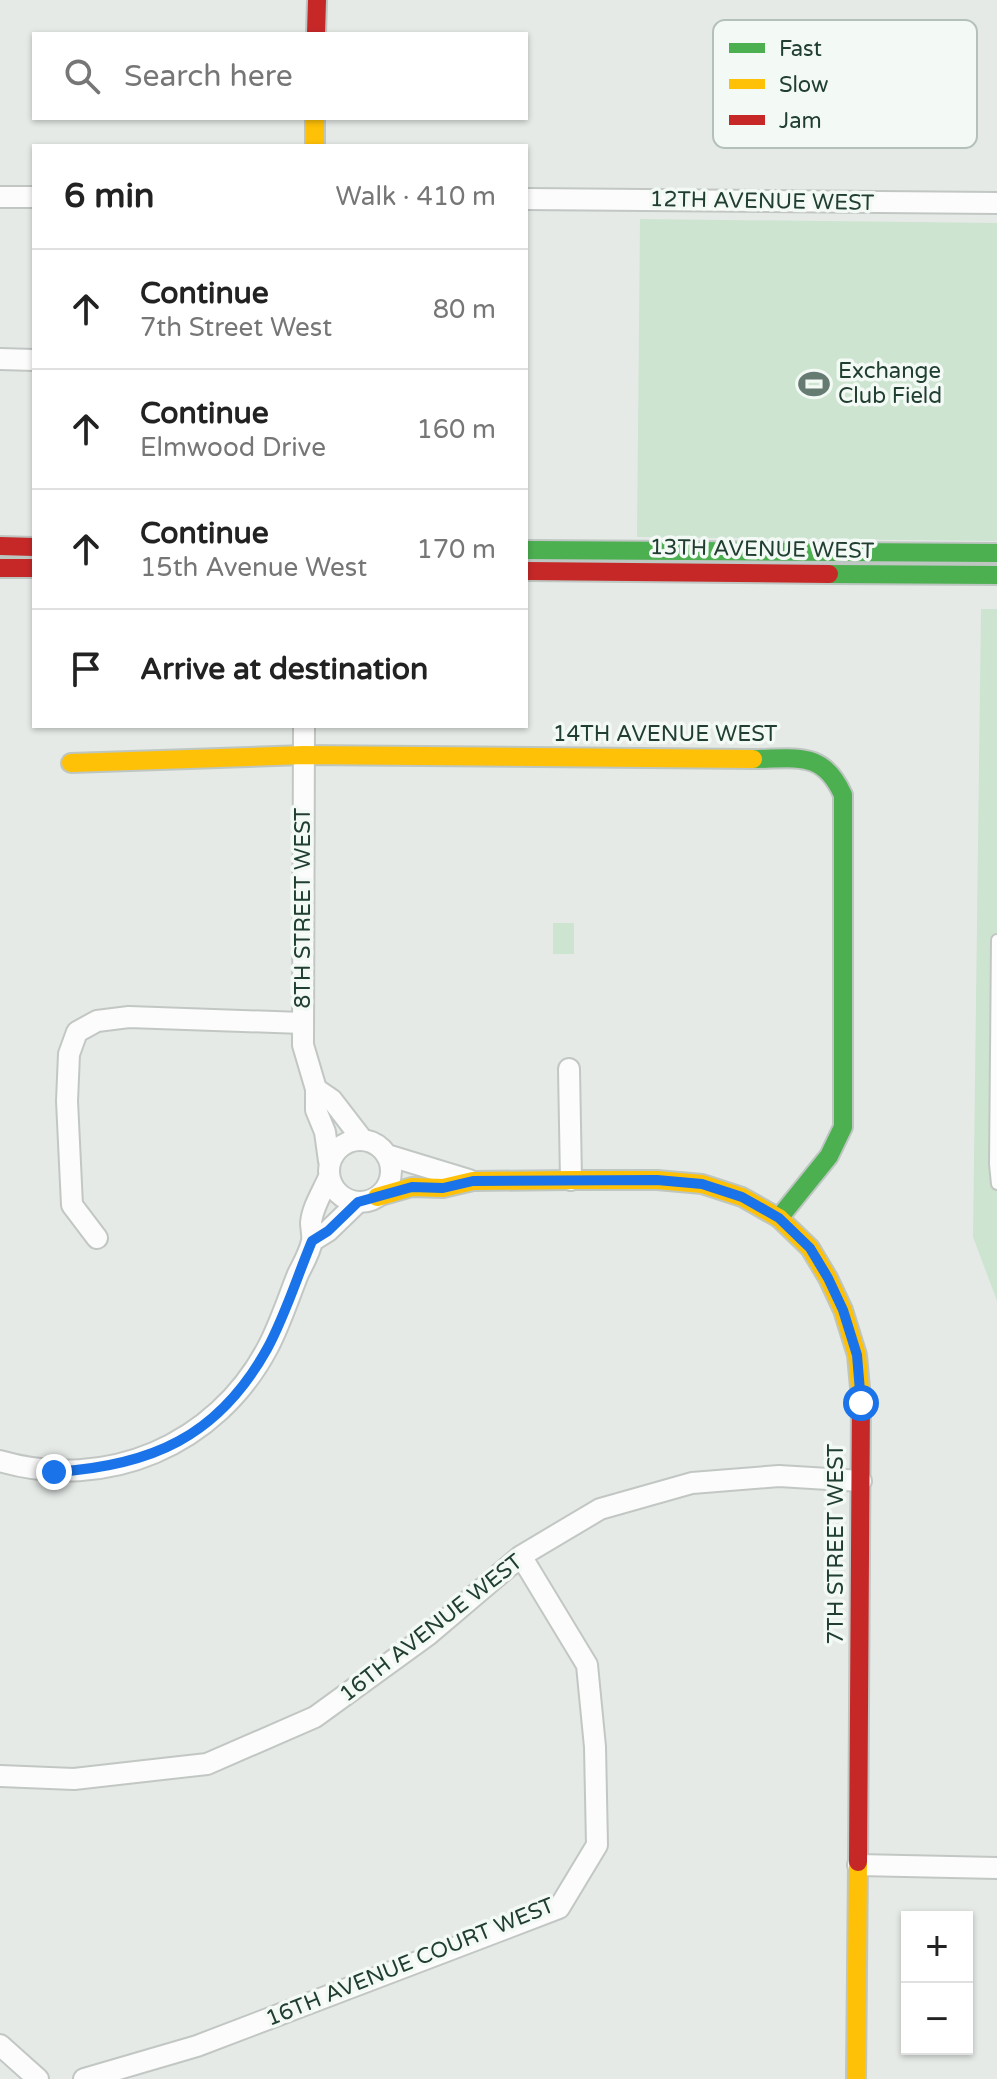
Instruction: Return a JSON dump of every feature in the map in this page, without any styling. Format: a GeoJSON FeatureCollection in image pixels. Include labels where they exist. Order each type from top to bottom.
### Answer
{"type":"FeatureCollection","features":[{"type":"Feature","properties":{"kind":"street"},"geometry":{"type":"LineString","coordinates":[[316,32],[317,0]]}},
{"type":"Feature","properties":{"kind":"street"},"geometry":{"type":"LineString","coordinates":[[315,120],[315,144]]}},
{"type":"Feature","properties":{"kind":"street"},"geometry":{"type":"LineString","coordinates":[[0,197],[32,197]]}},
{"type":"Feature","properties":{"kind":"street","name":"12TH AVENUE WEST"},"geometry":{"type":"LineString","coordinates":[[528,199],[997,203]]}},
{"type":"Feature","properties":{"kind":"street"},"geometry":{"type":"LineString","coordinates":[[0,359],[32,360]]}},
{"type":"Feature","properties":{"kind":"street"},"geometry":{"type":"LineString","coordinates":[[0,546],[32,547]]}},
{"type":"Feature","properties":{"kind":"street","name":"13TH AVENUE WEST"},"geometry":{"type":"LineString","coordinates":[[528,550],[997,553]]}},
{"type":"Feature","properties":{"kind":"street"},"geometry":{"type":"LineString","coordinates":[[0,568],[32,568]]}},
{"type":"Feature","properties":{"kind":"street","name":"13TH AVENUE WEST"},"geometry":{"type":"LineString","coordinates":[[528,571],[997,575]]}},
{"type":"Feature","properties":{"kind":"street","name":"8TH STREET WEST"},"geometry":{"type":"LineString","coordinates":[[304,728],[303,1045],[316,1089],[316,1110],[325,1132],[329,1169]]}},
{"type":"Feature","properties":{"kind":"street","name":"14TH AVENUE WEST"},"geometry":{"type":"LineString","coordinates":[[71,763],[304,755],[799,759],[816,761],[831,768],[843,795],[843,1127],[829,1156],[779,1218]]}},
{"type":"Feature","properties":{"kind":"street"},"geometry":{"type":"LineString","coordinates":[[97,1238],[72,1205],[67,1101],[69,1054],[77,1032],[97,1021],[129,1017],[302,1023]]}},
{"type":"Feature","properties":{"kind":"street"},"geometry":{"type":"LineString","coordinates":[[569,1069],[571,1180]]}},
{"type":"Feature","properties":{"kind":"street","name":"8TH STREET WEST"},"geometry":{"type":"LineString","coordinates":[[316,1089],[332,1100],[362,1139]]}},
{"type":"Feature","properties":{"kind":"street"},"geometry":{"type":"LineString","coordinates":[[0,1461],[54,1472],[94,1469],[133,1461],[169,1448],[201,1427],[227,1404],[248,1379],[268,1347],[312,1241],[311,1220],[329,1169],[342,1145],[362,1139],[380,1147],[390,1163],[389,1182],[312,1241]]}},
{"type":"Feature","properties":{"kind":"street"},"geometry":{"type":"LineString","coordinates":[[387,1155],[473,1181]]}},
{"type":"Feature","properties":{"kind":"street"},"geometry":{"type":"LineString","coordinates":[[329,1169],[339,1195],[368,1200]]}},
{"type":"Feature","properties":{"kind":"street","name":"7TH STREET WEST"},"geometry":{"type":"LineString","coordinates":[[368,1200],[412,1187],[443,1188],[473,1181],[657,1180],[702,1184],[742,1197],[779,1218],[810,1248],[828,1278],[843,1310],[857,1355],[861,1403],[856,2079]]}},
{"type":"Feature","properties":{"kind":"street","name":"16TH AVENUE WEST"},"geometry":{"type":"LineString","coordinates":[[0,1776],[74,1779],[207,1764],[315,1717],[428,1635],[521,1556],[600,1509],[692,1483],[779,1476],[861,1481]]}},
{"type":"Feature","properties":{"kind":"street","name":"16TH AVENUE COURT WEST"},"geometry":{"type":"LineString","coordinates":[[84,2079],[197,2046],[559,1908],[597,1845],[595,1747],[587,1665],[521,1556]]}},
{"type":"Feature","properties":{"kind":"street"},"geometry":{"type":"LineString","coordinates":[[858,1865],[997,1868]]}},
{"type":"Feature","properties":{"kind":"street"},"geometry":{"type":"LineString","coordinates":[[0,2045],[38,2079]]}},
{"type":"Feature","properties":{"kind":"lane"},"geometry":{"type":"LineString","coordinates":[[997,940],[997,1184]]}},
{"type":"Feature","properties":{"kind":"green space"},"geometry":{"type":"Polygon","coordinates":[[[640,219],[997,223],[997,541],[637,537],[640,219]]]}},
{"type":"Feature","properties":{"kind":"green space"},"geometry":{"type":"Polygon","coordinates":[[[981,609],[997,609],[997,1301],[973,1237],[981,609]]]}},
{"type":"Feature","properties":{"kind":"green space"},"geometry":{"type":"Polygon","coordinates":[[[553,923],[574,923],[574,954],[553,954],[553,923]]]}},
{"type":"Feature","properties":{"kind":"traffic: fast"},"geometry":{"type":"LineString","coordinates":[[528,550],[997,553]]}},
{"type":"Feature","properties":{"kind":"traffic: fast"},"geometry":{"type":"LineString","coordinates":[[829,574],[997,575]]}},
{"type":"Feature","properties":{"kind":"traffic: fast"},"geometry":{"type":"LineString","coordinates":[[753,759],[807,760],[827,770],[843,795],[843,1127],[829,1156],[779,1218]]}},
{"type":"Feature","properties":{"kind":"traffic: slow"},"geometry":{"type":"LineString","coordinates":[[315,120],[315,144]]}},
{"type":"Feature","properties":{"kind":"traffic: slow"},"geometry":{"type":"LineString","coordinates":[[71,763],[304,755],[753,759]]}},
{"type":"Feature","properties":{"kind":"traffic: slow"},"geometry":{"type":"LineString","coordinates":[[377,1197],[412,1187],[443,1188],[473,1181],[571,1180],[657,1180],[702,1184],[742,1197],[779,1218],[810,1248],[828,1278],[843,1310],[857,1355],[861,1399]]}},
{"type":"Feature","properties":{"kind":"traffic: slow"},"geometry":{"type":"LineString","coordinates":[[856,2079],[858,1862]]}},
{"type":"Feature","properties":{"kind":"traffic: jam"},"geometry":{"type":"LineString","coordinates":[[316,32],[317,0]]}},
{"type":"Feature","properties":{"kind":"traffic: jam"},"geometry":{"type":"LineString","coordinates":[[0,546],[32,547]]}},
{"type":"Feature","properties":{"kind":"traffic: jam"},"geometry":{"type":"LineString","coordinates":[[0,568],[32,568]]}},
{"type":"Feature","properties":{"kind":"traffic: jam"},"geometry":{"type":"LineString","coordinates":[[528,571],[829,574]]}},
{"type":"Feature","properties":{"kind":"traffic: jam"},"geometry":{"type":"LineString","coordinates":[[858,1862],[861,1399]]}},
{"type":"Feature","properties":{"kind":"place","name":"Exchange Club Field"},"geometry":{"type":"Point","coordinates":[814,384]}},
{"type":"Feature","properties":{"kind":"route"},"geometry":{"type":"LineString","coordinates":[[54,1472],[94,1469],[133,1461],[169,1448],[201,1427],[227,1404],[248,1379],[268,1347],[312,1241],[328,1231],[358,1202],[412,1187],[443,1188],[473,1181],[657,1180],[702,1184],[742,1197],[779,1218],[810,1248],[843,1310],[857,1355],[861,1403]]}}]}
